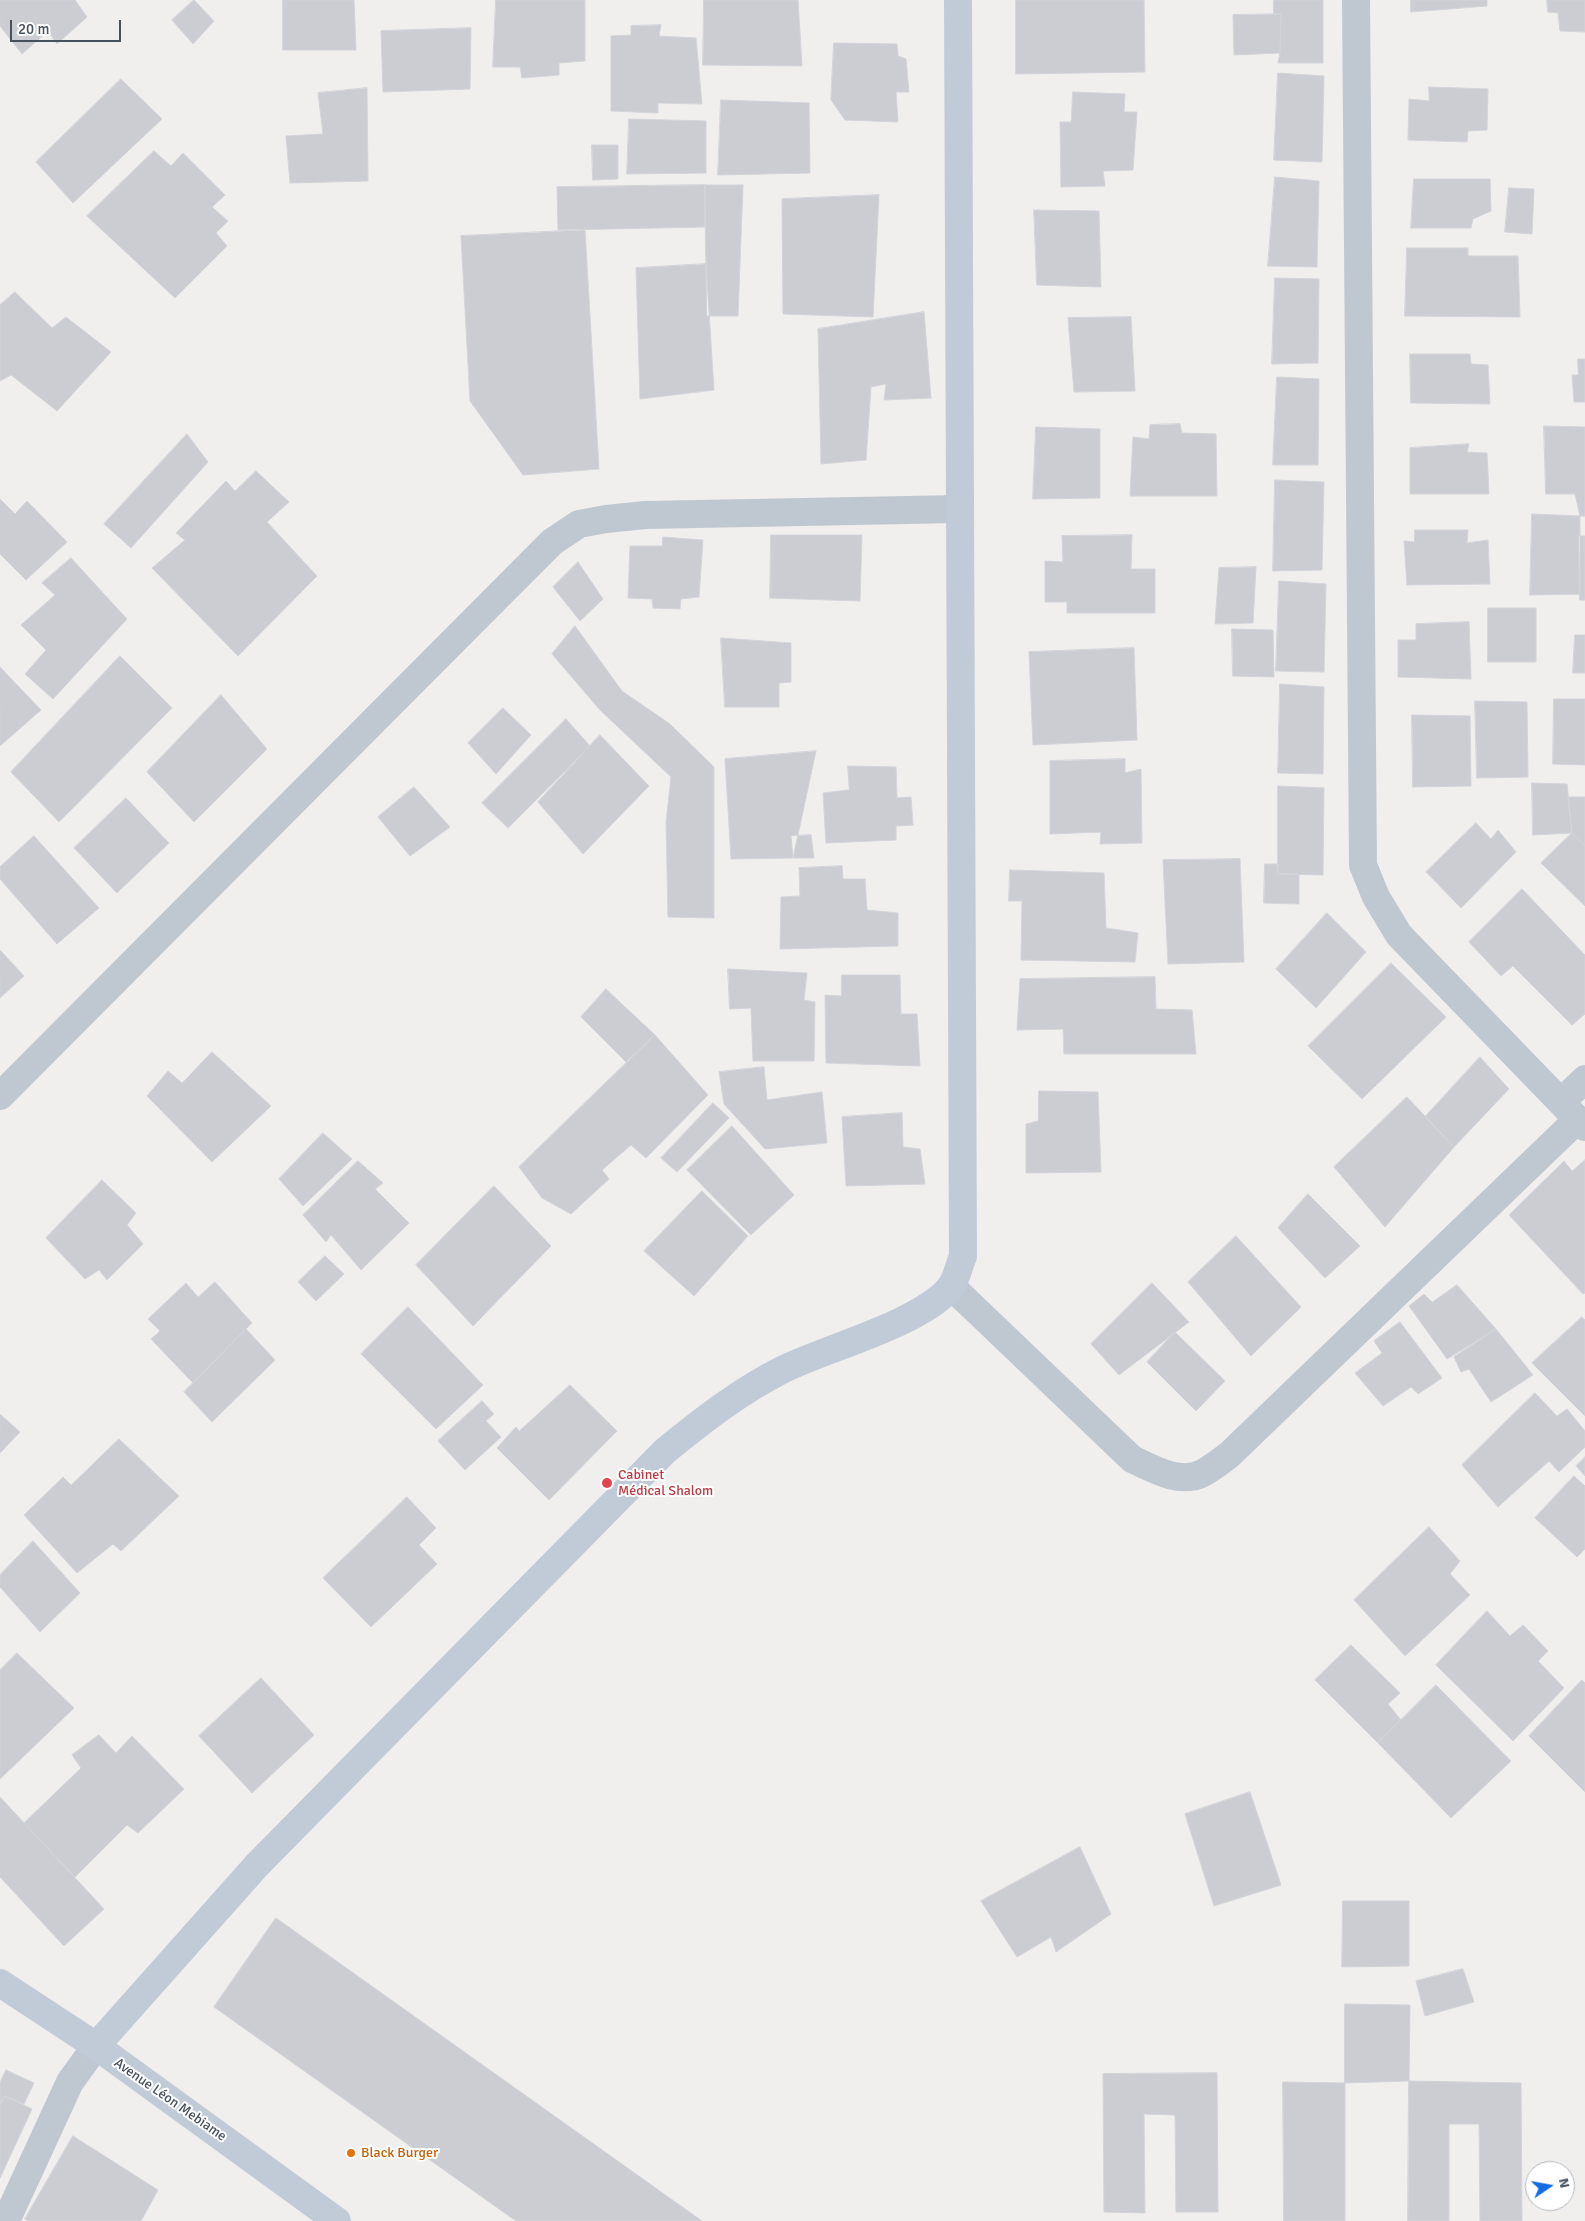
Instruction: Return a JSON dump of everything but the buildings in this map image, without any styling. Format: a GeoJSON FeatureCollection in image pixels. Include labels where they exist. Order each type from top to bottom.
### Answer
{"type":"FeatureCollection","features":[{"type":"Feature","properties":{"kind":"street"},"geometry":{"type":"LineString","coordinates":[[6,2221],[70,2082],[96,2046],[257,1865],[665,1451],[721,1406],[784,1369],[913,1314],[937,1301],[951,1286],[963,1256],[958,0]]}},
{"type":"Feature","properties":{"kind":"street"},"geometry":{"type":"LineString","coordinates":[[1356,0],[1363,865],[1376,897],[1399,935],[1574,1116]]}},
{"type":"Feature","properties":{"kind":"street"},"geometry":{"type":"LineString","coordinates":[[0,1096],[552,542],[579,524],[645,515],[959,509]]}},
{"type":"Feature","properties":{"kind":"street"},"geometry":{"type":"LineString","coordinates":[[951,1286],[1132,1459],[1153,1469],[1180,1478],[1202,1474],[1229,1455],[1574,1116],[1585,1079]]}},
{"type":"Feature","properties":{"kind":"street","name":"Avenue Léon Mebiame"},"geometry":{"type":"LineString","coordinates":[[0,1983],[96,2046],[268,2169],[337,2221]]}},
{"type":"Feature","properties":{"kind":"place","name":"Cabinet Médical Shalom"},"geometry":{"type":"Point","coordinates":[607,1483]}},
{"type":"Feature","properties":{"kind":"place","name":"Black Burger"},"geometry":{"type":"Point","coordinates":[351,2153]}}]}
